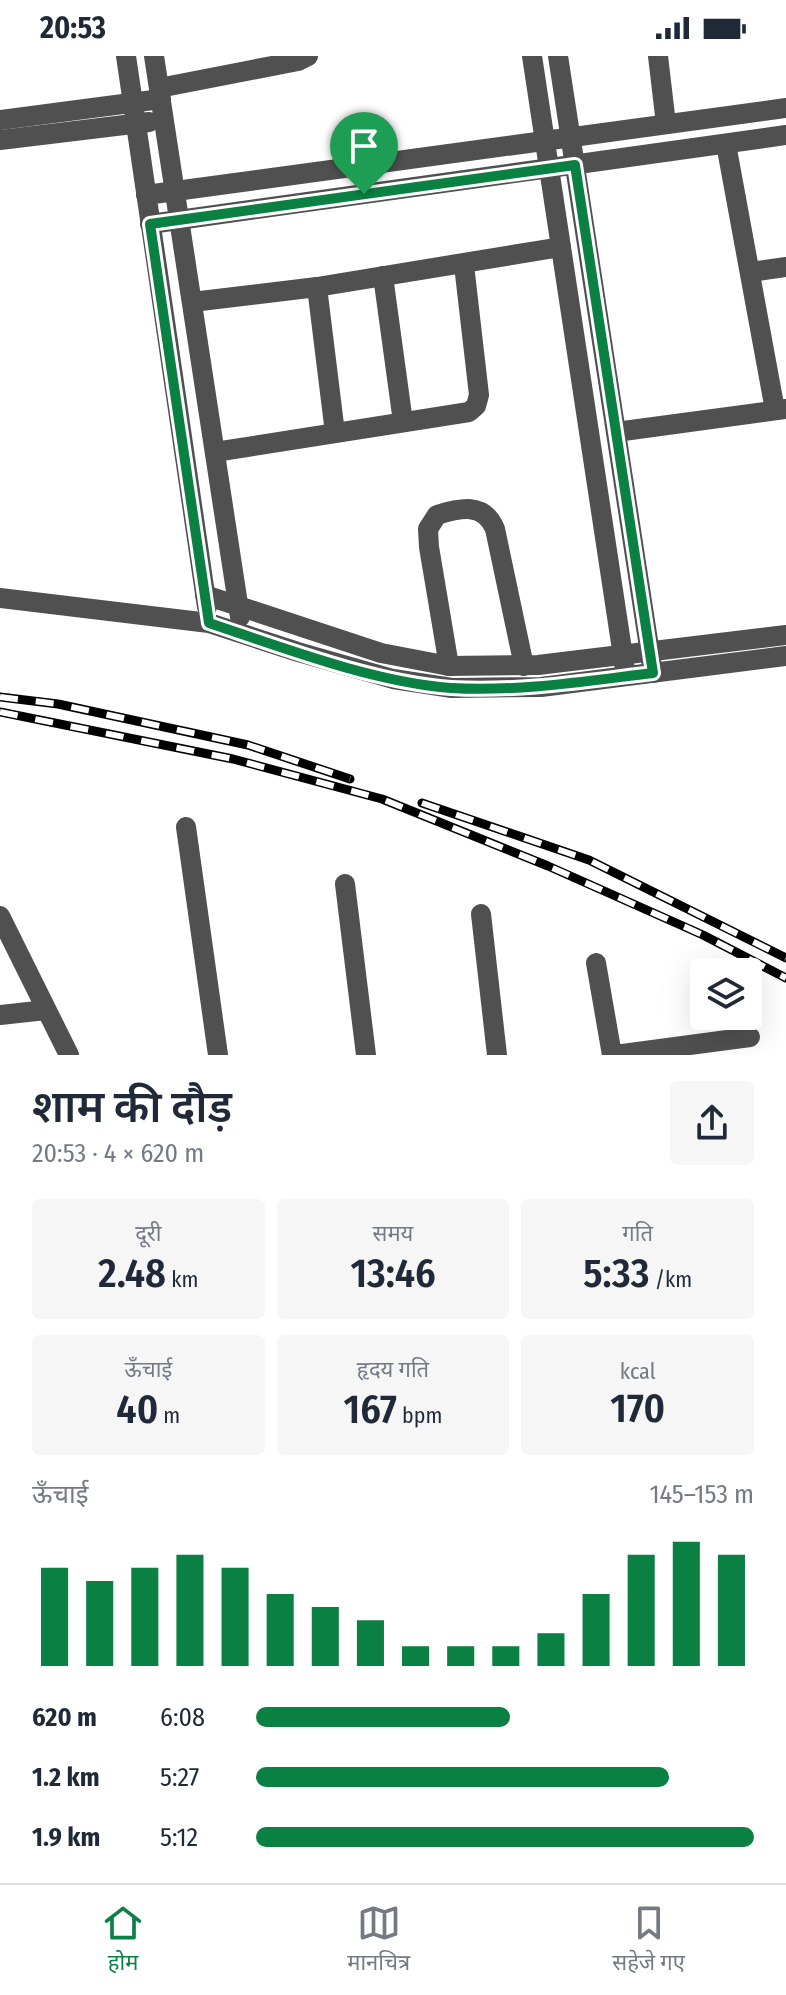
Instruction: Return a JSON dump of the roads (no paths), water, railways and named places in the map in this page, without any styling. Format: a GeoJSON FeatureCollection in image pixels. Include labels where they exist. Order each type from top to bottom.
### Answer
{"type":"FeatureCollection","features":[{"type":"Feature","properties":{"kind":"street"},"geometry":{"type":"LineString","coordinates":[[126,56],[209,623]]}},
{"type":"Feature","properties":{"kind":"street"},"geometry":{"type":"LineString","coordinates":[[154,56],[243,634]]}},
{"type":"Feature","properties":{"kind":"street"},"geometry":{"type":"LineString","coordinates":[[0,120],[133,102],[308,56]]}},
{"type":"Feature","properties":{"kind":"street"},"geometry":{"type":"LineString","coordinates":[[532,56],[626,676]]}},
{"type":"Feature","properties":{"kind":"street"},"geometry":{"type":"LineString","coordinates":[[558,56],[653,673]]}},
{"type":"Feature","properties":{"kind":"street"},"geometry":{"type":"LineString","coordinates":[[658,56],[666,124]]}},
{"type":"Feature","properties":{"kind":"street"},"geometry":{"type":"LineString","coordinates":[[146,195],[786,108]]}},
{"type":"Feature","properties":{"kind":"street"},"geometry":{"type":"LineString","coordinates":[[0,140],[165,120]]}},
{"type":"Feature","properties":{"kind":"street"},"geometry":{"type":"LineString","coordinates":[[150,224],[786,135]]}},
{"type":"Feature","properties":{"kind":"street"},"geometry":{"type":"LineString","coordinates":[[616,432],[780,409],[726,144]]}},
{"type":"Feature","properties":{"kind":"street"},"geometry":{"type":"LineString","coordinates":[[192,302],[317,287],[561,247]]}},
{"type":"Feature","properties":{"kind":"street"},"geometry":{"type":"LineString","coordinates":[[215,452],[469,412],[476,406],[479,395],[464,265]]}},
{"type":"Feature","properties":{"kind":"street"},"geometry":{"type":"LineString","coordinates":[[750,272],[786,267]]}},
{"type":"Feature","properties":{"kind":"street"},"geometry":{"type":"LineString","coordinates":[[383,276],[403,422]]}},
{"type":"Feature","properties":{"kind":"street"},"geometry":{"type":"LineString","coordinates":[[317,287],[335,433]]}},
{"type":"Feature","properties":{"kind":"street"},"geometry":{"type":"LineString","coordinates":[[449,666],[428,529],[437,515],[467,509],[484,512],[495,529],[524,666]]}},
{"type":"Feature","properties":{"kind":"street"},"geometry":{"type":"LineString","coordinates":[[205,595],[381,653],[449,666],[524,666],[786,635]]}},
{"type":"Feature","properties":{"kind":"street"},"geometry":{"type":"LineString","coordinates":[[0,598],[209,623],[393,679],[452,688],[541,687],[786,656]]}},
{"type":"Feature","properties":{"kind":"street"},"geometry":{"type":"LineString","coordinates":[[186,827],[218,1055]]}},
{"type":"Feature","properties":{"kind":"street"},"geometry":{"type":"LineString","coordinates":[[345,884],[366,1055]]}},
{"type":"Feature","properties":{"kind":"street"},"geometry":{"type":"LineString","coordinates":[[481,914],[497,1055]]}},
{"type":"Feature","properties":{"kind":"street"},"geometry":{"type":"LineString","coordinates":[[0,916],[9,955],[46,1010],[69,1055]]}},
{"type":"Feature","properties":{"kind":"street"},"geometry":{"type":"LineString","coordinates":[[596,963],[614,1055],[750,1037]]}},
{"type":"Feature","properties":{"kind":"street"},"geometry":{"type":"LineString","coordinates":[[0,1015],[46,1010]]}},
{"type":"Feature","properties":{"kind":"railway"},"geometry":{"type":"LineString","coordinates":[[0,697],[58,704],[248,745],[350,779]]}},
{"type":"Feature","properties":{"kind":"railway"},"geometry":{"type":"LineString","coordinates":[[0,712],[233,759],[382,799],[548,866],[703,935],[786,978]]}},
{"type":"Feature","properties":{"kind":"railway"},"geometry":{"type":"LineString","coordinates":[[422,803],[589,860],[786,958]]}}]}
